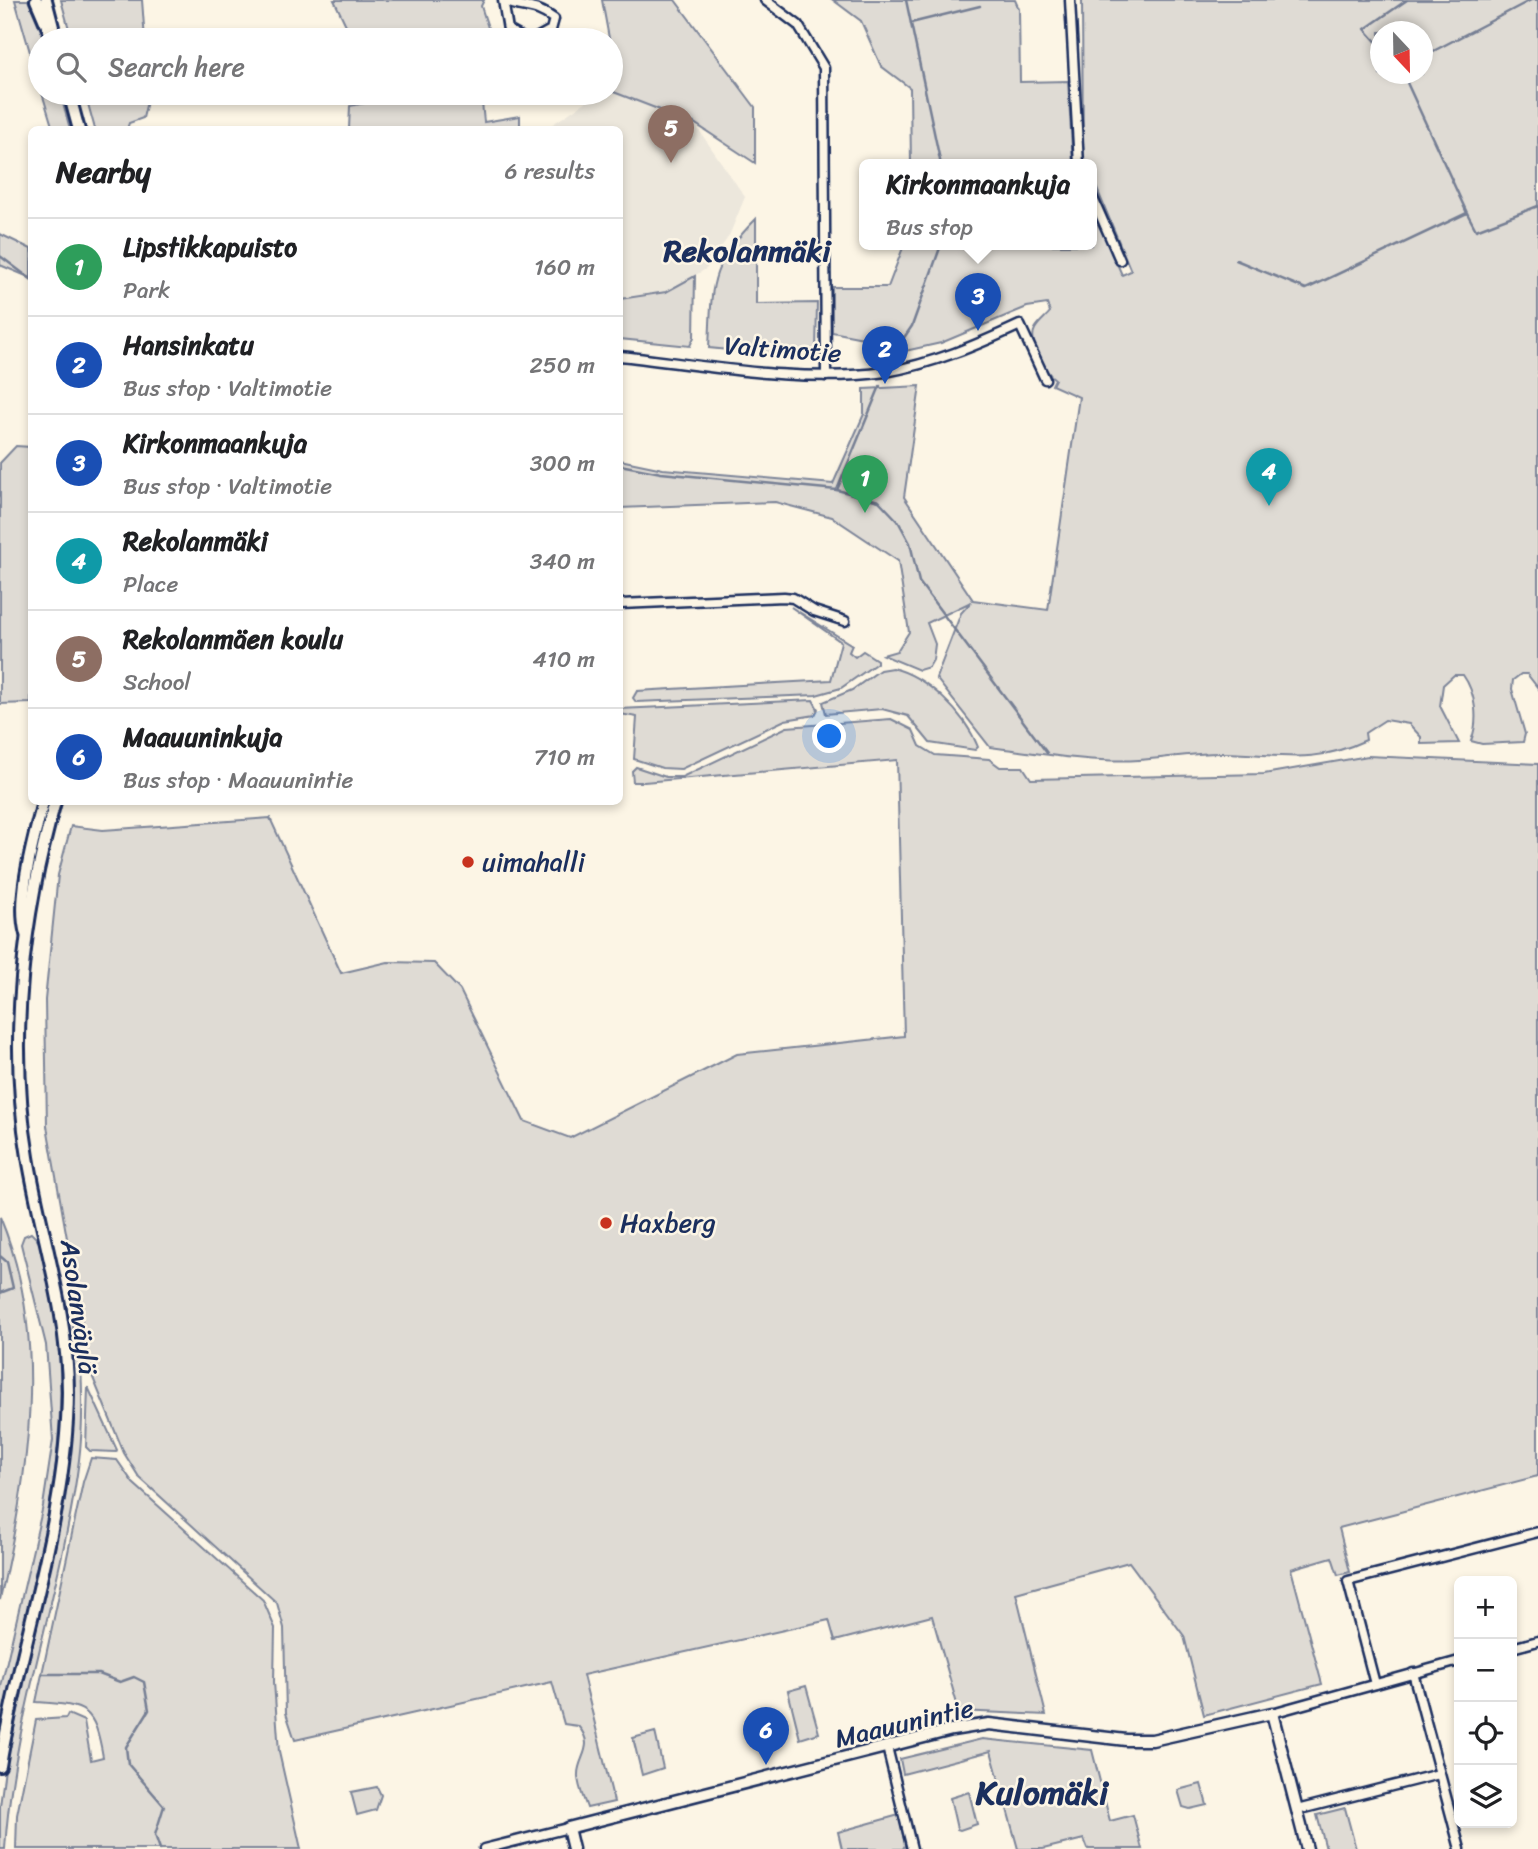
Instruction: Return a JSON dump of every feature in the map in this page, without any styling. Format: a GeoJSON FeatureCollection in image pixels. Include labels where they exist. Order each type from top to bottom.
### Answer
{"type":"FeatureCollection","features":[{"type":"Feature","properties":{"kind":"main road"},"geometry":{"type":"LineString","coordinates":[[36,0],[49,28]]}},
{"type":"Feature","properties":{"kind":"main road"},"geometry":{"type":"LineString","coordinates":[[46,0],[52,28]]}},
{"type":"Feature","properties":{"kind":"main road"},"geometry":{"type":"LineString","coordinates":[[72,105],[78,126]]}},
{"type":"Feature","properties":{"kind":"main road","name":"Asolanväylä"},"geometry":{"type":"LineString","coordinates":[[26,934],[22,919],[24,901],[42,805]]}},
{"type":"Feature","properties":{"kind":"main road","name":"Asolanväylä"},"geometry":{"type":"LineString","coordinates":[[0,1766],[55,1510],[67,1429],[66,1345],[28,1159],[21,1103],[19,1027],[26,934],[54,805]]}},
{"type":"Feature","properties":{"kind":"street"},"geometry":{"type":"LineString","coordinates":[[765,0],[798,25],[824,68],[826,376]]}},
{"type":"Feature","properties":{"kind":"street"},"geometry":{"type":"LineString","coordinates":[[1070,0],[1079,159]]}},
{"type":"Feature","properties":{"kind":"street"},"geometry":{"type":"LineString","coordinates":[[508,28],[504,1],[520,7],[538,7],[554,19],[552,28]]}},
{"type":"Feature","properties":{"kind":"street"},"geometry":{"type":"LineString","coordinates":[[1097,207],[1120,260]]}},
{"type":"Feature","properties":{"kind":"street","name":"Valtimotie"},"geometry":{"type":"LineString","coordinates":[[623,356],[826,376],[864,374],[927,363],[1020,325],[1045,379]]}},
{"type":"Feature","properties":{"kind":"street"},"geometry":{"type":"LineString","coordinates":[[623,604],[784,597],[793,598],[814,611],[845,621]]}},
{"type":"Feature","properties":{"kind":"street"},"geometry":{"type":"LineString","coordinates":[[1375,1684],[1348,1581],[1538,1532]]}},
{"type":"Feature","properties":{"kind":"street"},"geometry":{"type":"LineString","coordinates":[[1517,1647],[1538,1641]]}},
{"type":"Feature","properties":{"kind":"street","name":"Maauunintie"},"geometry":{"type":"LineString","coordinates":[[484,1849],[887,1747],[989,1724],[1126,1740],[1152,1740],[1272,1713],[1454,1662]]}},
{"type":"Feature","properties":{"kind":"street"},"geometry":{"type":"LineString","coordinates":[[1413,1673],[1460,1849]]}},
{"type":"Feature","properties":{"kind":"street"},"geometry":{"type":"LineString","coordinates":[[1272,1713],[1307,1849]]}},
{"type":"Feature","properties":{"kind":"street"},"geometry":{"type":"LineString","coordinates":[[887,1747],[913,1840],[912,1849]]}},
{"type":"Feature","properties":{"kind":"street"},"geometry":{"type":"LineString","coordinates":[[1297,1810],[1439,1774]]}},
{"type":"Feature","properties":{"kind":"street"},"geometry":{"type":"LineString","coordinates":[[568,1828],[573,1849]]}},
{"type":"Feature","properties":{"kind":"shaded area"},"geometry":{"type":"Polygon","coordinates":[[[15,0],[28,0],[40,28],[28,28],[28,45],[15,0]]]}},
{"type":"Feature","properties":{"kind":"shaded area"},"geometry":{"type":"Polygon","coordinates":[[[61,0],[142,0],[144,28],[69,28],[61,0]]]}},
{"type":"Feature","properties":{"kind":"shaded area"},"geometry":{"type":"Polygon","coordinates":[[[334,0],[484,0],[481,6],[488,28],[347,28],[334,0]]]}},
{"type":"Feature","properties":{"kind":"shaded area"},"geometry":{"type":"Polygon","coordinates":[[[602,0],[675,0],[755,107],[755,163],[694,123],[623,96],[623,28],[607,28],[602,0]]]}},
{"type":"Feature","properties":{"kind":"shaded area"},"geometry":{"type":"Polygon","coordinates":[[[833,0],[1015,0],[1019,9],[1020,82],[1068,81],[1073,159],[911,159],[910,88],[881,66],[861,21],[833,0]]]}},
{"type":"Feature","properties":{"kind":"shaded area"},"geometry":{"type":"Polygon","coordinates":[[[1082,0],[1538,0],[1538,688],[1527,674],[1521,674],[1513,680],[1512,689],[1525,734],[1523,742],[1482,744],[1471,741],[1475,725],[1475,707],[1471,690],[1463,675],[1454,675],[1443,685],[1440,706],[1459,743],[1421,744],[1421,737],[1409,724],[1385,720],[1365,733],[1366,740],[1312,756],[1214,753],[1139,760],[1102,760],[990,747],[936,678],[961,613],[971,602],[927,623],[935,644],[933,660],[929,667],[919,670],[883,655],[897,651],[909,632],[898,561],[832,517],[775,502],[623,508],[623,461],[663,469],[833,484],[864,414],[864,389],[920,386],[904,497],[973,600],[1048,610],[1079,397],[1052,385],[1055,379],[1042,363],[1036,348],[1033,334],[1050,312],[1047,304],[1027,307],[941,343],[883,356],[868,339],[832,332],[832,287],[888,287],[902,250],[1097,250],[1097,218],[1122,275],[1131,271],[1097,189],[1097,159],[1084,159],[1083,156],[1082,0]]]}},
{"type":"Feature","properties":{"kind":"shaded area"},"geometry":{"type":"Polygon","coordinates":[[[623,96],[694,123],[745,197],[729,236],[706,269],[666,292],[623,299],[623,126],[550,126],[581,105],[623,105],[623,96]]]}},
{"type":"Feature","properties":{"kind":"shaded area"},"geometry":{"type":"Polygon","coordinates":[[[46,105],[63,105],[69,126],[52,126],[46,105]]]}},
{"type":"Feature","properties":{"kind":"shaded area"},"geometry":{"type":"Polygon","coordinates":[[[88,105],[146,105],[143,118],[129,123],[128,126],[94,126],[88,105]]]}},
{"type":"Feature","properties":{"kind":"shaded area"},"geometry":{"type":"Polygon","coordinates":[[[482,105],[484,122],[520,116],[520,126],[349,126],[350,106],[482,105]]]}},
{"type":"Feature","properties":{"kind":"shaded area"},"geometry":{"type":"Polygon","coordinates":[[[756,219],[756,304],[817,303],[816,352],[809,358],[709,348],[713,292],[721,264],[729,250],[756,219]]]}},
{"type":"Feature","properties":{"kind":"shaded area"},"geometry":{"type":"Polygon","coordinates":[[[0,234],[28,248],[28,277],[0,265],[0,234]]]}},
{"type":"Feature","properties":{"kind":"shaded area"},"geometry":{"type":"Polygon","coordinates":[[[695,276],[694,337],[690,346],[623,339],[623,299],[666,292],[695,276]]]}},
{"type":"Feature","properties":{"kind":"shaded area"},"geometry":{"type":"Polygon","coordinates":[[[16,446],[28,447],[28,703],[0,704],[0,463],[16,446]]]}},
{"type":"Feature","properties":{"kind":"shaded area"},"geometry":{"type":"Polygon","coordinates":[[[791,607],[852,645],[849,652],[855,657],[863,651],[877,660],[877,663],[841,688],[816,695],[636,702],[633,698],[637,691],[831,680],[841,642],[791,607]]]}},
{"type":"Feature","properties":{"kind":"shaded area"},"geometry":{"type":"Polygon","coordinates":[[[892,668],[918,679],[943,698],[964,722],[978,747],[975,750],[930,743],[908,716],[882,709],[826,714],[823,702],[852,690],[880,670],[892,668]]]}},
{"type":"Feature","properties":{"kind":"shaded area"},"geometry":{"type":"Polygon","coordinates":[[[813,700],[818,709],[815,715],[785,720],[681,769],[662,768],[634,759],[637,717],[623,715],[623,709],[813,700]]]}},
{"type":"Feature","properties":{"kind":"shaded area"},"geometry":{"type":"Polygon","coordinates":[[[891,719],[913,730],[920,746],[935,755],[989,759],[1000,767],[1023,767],[1031,779],[1264,774],[1368,756],[1538,764],[1538,1476],[1339,1528],[1350,1572],[1338,1575],[1332,1557],[1291,1569],[1322,1684],[1204,1715],[1184,1636],[1129,1562],[1016,1593],[1046,1715],[959,1711],[932,1616],[835,1641],[829,1620],[583,1675],[614,1802],[587,1808],[578,1778],[586,1740],[578,1726],[564,1724],[552,1682],[295,1740],[286,1713],[284,1628],[277,1603],[139,1477],[124,1453],[91,1373],[47,1126],[45,1000],[58,875],[71,826],[103,830],[270,818],[341,973],[388,962],[434,963],[460,990],[524,1121],[570,1138],[737,1054],[904,1036],[897,760],[644,782],[633,782],[632,771],[636,767],[666,777],[682,777],[787,727],[891,719]]]}},
{"type":"Feature","properties":{"kind":"shaded area"},"geometry":{"type":"Polygon","coordinates":[[[0,1217],[16,1263],[25,1310],[30,1358],[30,1407],[19,1504],[0,1600],[0,1217]]]}},
{"type":"Feature","properties":{"kind":"shaded area"},"geometry":{"type":"Polygon","coordinates":[[[31,1233],[43,1252],[51,1285],[58,1335],[60,1415],[45,1529],[0,1724],[0,1691],[43,1506],[53,1440],[46,1345],[21,1244],[24,1236],[31,1233]]]}},
{"type":"Feature","properties":{"kind":"shaded area"},"geometry":{"type":"Polygon","coordinates":[[[77,1316],[82,1388],[79,1460],[61,1557],[27,1702],[10,1799],[5,1849],[0,1849],[0,1806],[5,1769],[65,1499],[72,1439],[73,1320],[77,1316]]]}},
{"type":"Feature","properties":{"kind":"shaded area"},"geometry":{"type":"Polygon","coordinates":[[[88,1387],[116,1452],[90,1451],[86,1447],[88,1387]]]}},
{"type":"Feature","properties":{"kind":"shaded area"},"geometry":{"type":"Polygon","coordinates":[[[91,1458],[117,1460],[133,1483],[263,1600],[275,1628],[274,1682],[279,1752],[301,1849],[16,1849],[17,1815],[36,1720],[66,1718],[68,1714],[84,1721],[91,1760],[103,1757],[96,1727],[85,1712],[77,1707],[36,1702],[83,1482],[91,1458]]]}},
{"type":"Feature","properties":{"kind":"shaded area"},"geometry":{"type":"Polygon","coordinates":[[[806,1686],[819,1733],[800,1739],[788,1691],[806,1686]]]}},
{"type":"Feature","properties":{"kind":"shaded area"},"geometry":{"type":"Polygon","coordinates":[[[655,1732],[663,1768],[642,1775],[633,1738],[655,1732]]]}},
{"type":"Feature","properties":{"kind":"shaded area"},"geometry":{"type":"Polygon","coordinates":[[[982,1739],[1092,1750],[1110,1821],[1133,1815],[1142,1849],[1088,1849],[1084,1839],[1043,1849],[1018,1849],[991,1751],[903,1774],[900,1759],[982,1739]]]}},
{"type":"Feature","properties":{"kind":"shaded area"},"geometry":{"type":"Polygon","coordinates":[[[1201,1784],[1207,1805],[1190,1809],[1183,1807],[1178,1790],[1201,1784]]]}},
{"type":"Feature","properties":{"kind":"shaded area"},"geometry":{"type":"Polygon","coordinates":[[[377,1787],[381,1795],[376,1810],[357,1815],[351,1792],[377,1787]]]}},
{"type":"Feature","properties":{"kind":"shaded area"},"geometry":{"type":"Polygon","coordinates":[[[969,1792],[977,1824],[960,1830],[957,1829],[950,1798],[969,1792]]]}},
{"type":"Feature","properties":{"kind":"shaded area"},"geometry":{"type":"Polygon","coordinates":[[[1345,1808],[1356,1849],[1326,1849],[1317,1815],[1345,1808]]]}},
{"type":"Feature","properties":{"kind":"shaded area"},"geometry":{"type":"Polygon","coordinates":[[[899,1815],[905,1845],[903,1849],[842,1849],[838,1832],[899,1815]]]}},
{"type":"Feature","properties":{"kind":"waterway"},"geometry":{"type":"LineString","coordinates":[[906,0],[940,159]]}},
{"type":"Feature","properties":{"kind":"waterway"},"geometry":{"type":"LineString","coordinates":[[1377,21],[1407,0]]}},
{"type":"Feature","properties":{"kind":"waterway"},"geometry":{"type":"LineString","coordinates":[[1433,51],[1531,0]]}},
{"type":"Feature","properties":{"kind":"waterway"},"geometry":{"type":"LineString","coordinates":[[911,23],[980,6]]}},
{"type":"Feature","properties":{"kind":"waterway"},"geometry":{"type":"LineString","coordinates":[[1370,26],[1365,29],[1370,35]]}},
{"type":"Feature","properties":{"kind":"waterway"},"geometry":{"type":"LineString","coordinates":[[1236,260],[1306,289],[1467,213],[1408,84]]}},
{"type":"Feature","properties":{"kind":"waterway"},"geometry":{"type":"LineString","coordinates":[[1467,213],[1476,230],[1538,206]]}},
{"type":"Feature","properties":{"kind":"waterway"},"geometry":{"type":"LineString","coordinates":[[881,356],[883,346],[901,342],[912,326],[939,250]]}},
{"type":"Feature","properties":{"kind":"waterway"},"geometry":{"type":"LineString","coordinates":[[0,256],[28,277]]}},
{"type":"Feature","properties":{"kind":"waterway"},"geometry":{"type":"LineString","coordinates":[[880,363],[881,368]]}},
{"type":"Feature","properties":{"kind":"waterway"},"geometry":{"type":"LineString","coordinates":[[623,466],[661,473],[837,490],[880,386]]}},
{"type":"Feature","properties":{"kind":"waterway"},"geometry":{"type":"LineString","coordinates":[[837,490],[879,501],[898,521],[910,543],[919,582],[1047,753]]}},
{"type":"Feature","properties":{"kind":"waterway"},"geometry":{"type":"LineString","coordinates":[[0,1256],[7,1262],[13,1288],[0,1293]]}},
{"type":"Feature","properties":{"kind":"waterway"},"geometry":{"type":"LineString","coordinates":[[43,1674],[99,1674],[120,1682],[134,1677],[144,1682],[149,1710],[126,1747],[128,1764],[164,1806],[155,1835],[160,1849]]}},
{"type":"Feature","properties":{"kind":"place","name":"Rekolanmäen koulu"},"geometry":{"type":"Point","coordinates":[671,163]}},
{"type":"Feature","properties":{"kind":"place","name":"Kirkonmaankuja"},"geometry":{"type":"Point","coordinates":[978,331]}},
{"type":"Feature","properties":{"kind":"place","name":"Hansinkatu"},"geometry":{"type":"Point","coordinates":[885,384]}},
{"type":"Feature","properties":{"kind":"place","name":"Rekolanmäki"},"geometry":{"type":"Point","coordinates":[1269,506]}},
{"type":"Feature","properties":{"kind":"place","name":"Lipstikkapuisto"},"geometry":{"type":"Point","coordinates":[865,513]}},
{"type":"Feature","properties":{"kind":"place","name":"uimahalli"},"geometry":{"type":"Point","coordinates":[468,862]}},
{"type":"Feature","properties":{"kind":"place","name":"Haxberg"},"geometry":{"type":"Point","coordinates":[606,1223]}},
{"type":"Feature","properties":{"kind":"place","name":"Maauuninkuja"},"geometry":{"type":"Point","coordinates":[766,1765]}},
{"type":"Feature","properties":{"kind":"district","name":"Rekolanmäki"},"geometry":{"type":"Point","coordinates":[747,251]}},
{"type":"Feature","properties":{"kind":"district","name":"Kulomäki"},"geometry":{"type":"Point","coordinates":[1042,1792]}}]}
